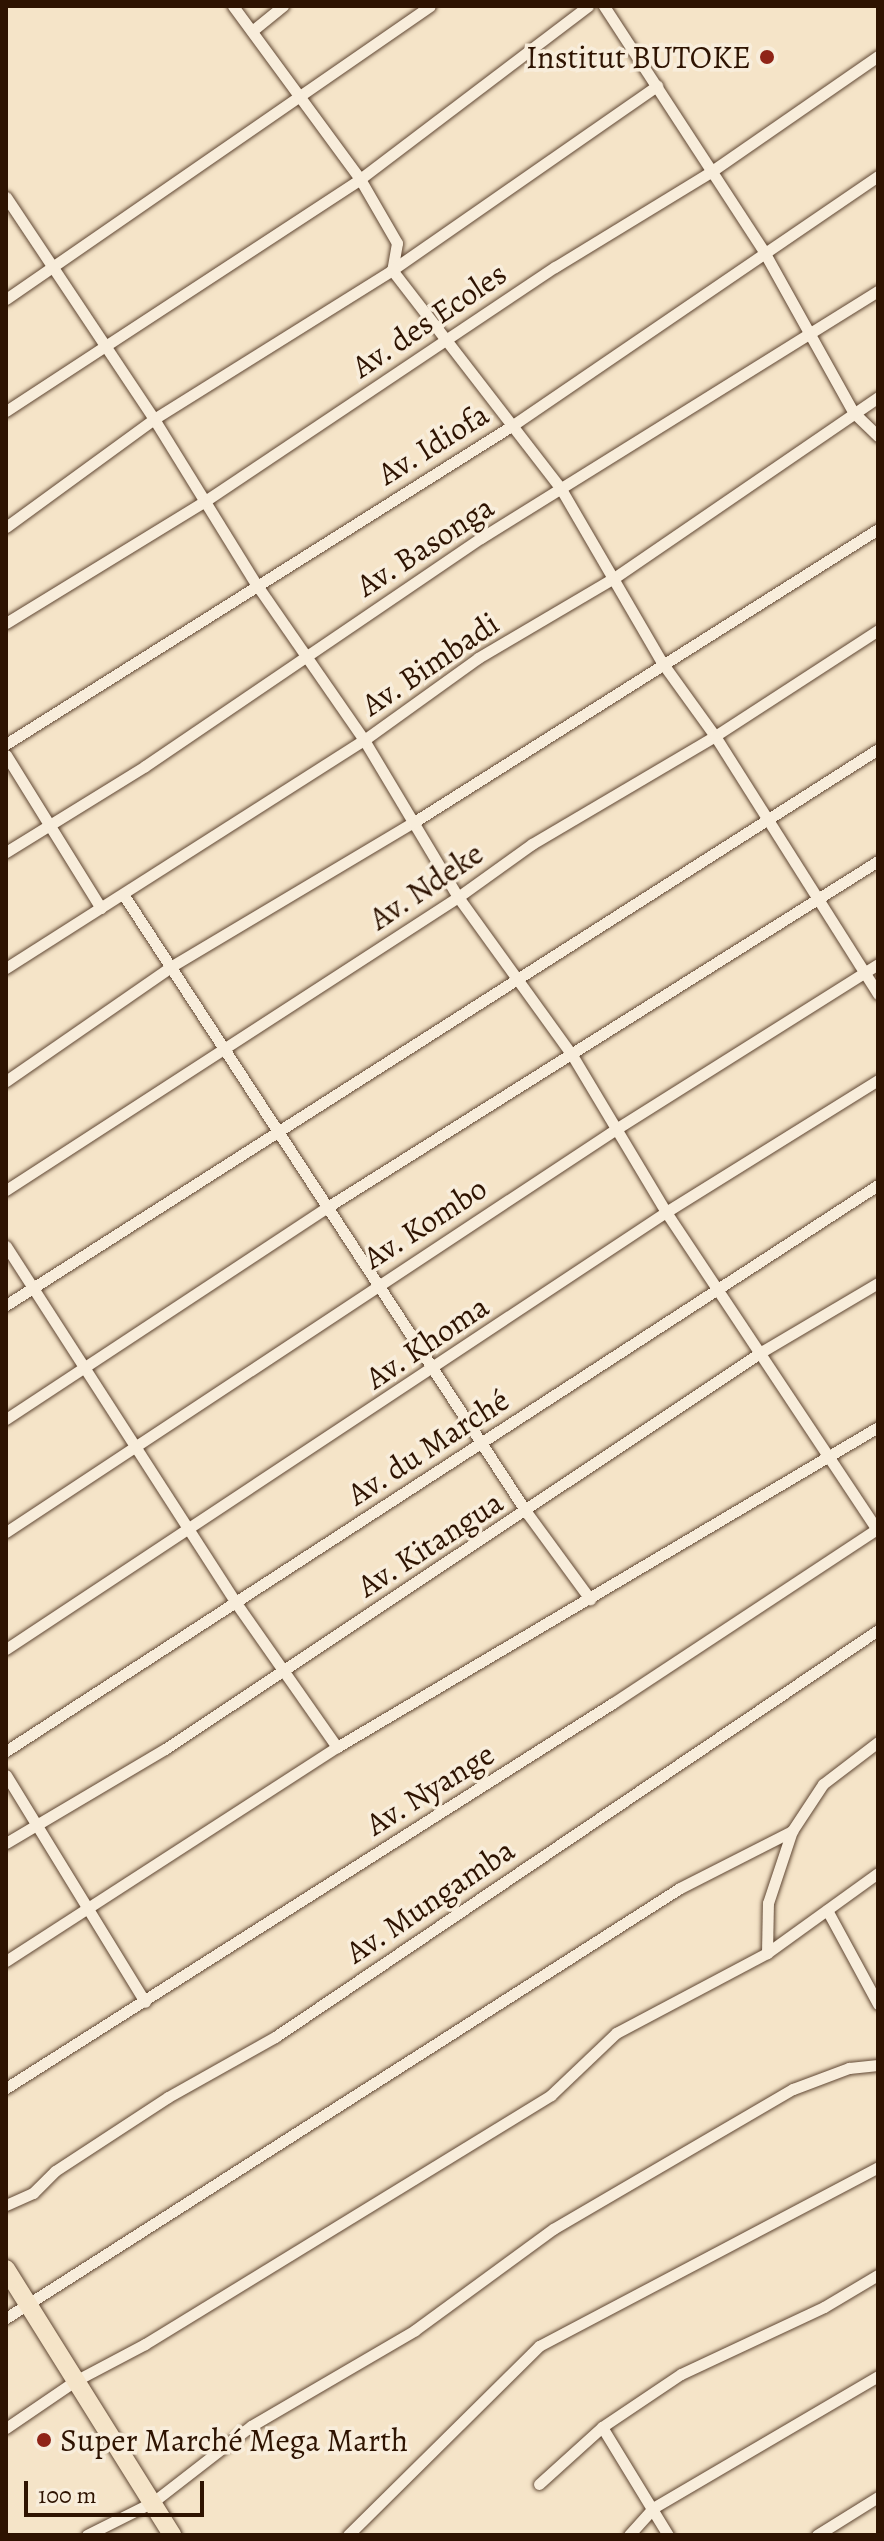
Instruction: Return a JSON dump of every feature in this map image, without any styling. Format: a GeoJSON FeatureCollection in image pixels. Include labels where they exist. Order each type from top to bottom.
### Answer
{"type":"FeatureCollection","features":[{"type":"Feature","properties":{"kind":"highway"},"geometry":{"type":"LineString","coordinates":[[6,2269],[172,2535]]}},
{"type":"Feature","properties":{"kind":"street"},"geometry":{"type":"LineString","coordinates":[[233,6],[360,179],[397,243],[392,270],[561,489],[663,664],[715,736],[878,994]]}},
{"type":"Feature","properties":{"kind":"street"},"geometry":{"type":"LineString","coordinates":[[252,31],[283,6]]}},
{"type":"Feature","properties":{"kind":"street"},"geometry":{"type":"LineString","coordinates":[[6,299],[430,6]]}},
{"type":"Feature","properties":{"kind":"street"},"geometry":{"type":"LineString","coordinates":[[6,411],[360,179],[588,6]]}},
{"type":"Feature","properties":{"kind":"street"},"geometry":{"type":"LineString","coordinates":[[604,6],[763,250],[853,412],[878,436]]}},
{"type":"Feature","properties":{"kind":"street","name":"Av. des Ecoles"},"geometry":{"type":"LineString","coordinates":[[6,623],[205,501],[446,343],[555,267],[712,171],[878,56]]}},
{"type":"Feature","properties":{"kind":"street"},"geometry":{"type":"LineString","coordinates":[[6,527],[154,419],[392,270],[657,86]]}},
{"type":"Feature","properties":{"kind":"street","name":"Av. Idiofa"},"geometry":{"type":"LineString","coordinates":[[6,744],[513,425],[763,250],[878,176]]}},
{"type":"Feature","properties":{"kind":"street"},"geometry":{"type":"LineString","coordinates":[[6,197],[55,266],[154,419],[256,584],[308,654],[364,740],[458,897],[572,1055],[666,1212],[763,1351],[878,1529]]}},
{"type":"Feature","properties":{"kind":"street","name":"Av. Basonga"},"geometry":{"type":"LineString","coordinates":[[6,852],[561,489],[878,291]]}},
{"type":"Feature","properties":{"kind":"street","name":"Av. Bimbadi"},"geometry":{"type":"LineString","coordinates":[[6,968],[364,740],[478,658],[614,578],[878,397]]}},
{"type":"Feature","properties":{"kind":"street"},"geometry":{"type":"LineString","coordinates":[[6,1081],[172,966],[414,822],[878,529]]}},
{"type":"Feature","properties":{"kind":"street","name":"Av. Ndeke"},"geometry":{"type":"LineString","coordinates":[[6,1190],[458,897],[532,844],[715,736],[878,630]]}},
{"type":"Feature","properties":{"kind":"street"},"geometry":{"type":"LineString","coordinates":[[6,1305],[878,749]]}},
{"type":"Feature","properties":{"kind":"street"},"geometry":{"type":"LineString","coordinates":[[6,755],[47,826],[101,908]]}},
{"type":"Feature","properties":{"kind":"street"},"geometry":{"type":"LineString","coordinates":[[6,1419],[329,1206],[819,902],[878,861]]}},
{"type":"Feature","properties":{"kind":"street"},"geometry":{"type":"LineString","coordinates":[[123,894],[172,966],[222,1051],[329,1206],[433,1370],[485,1442],[527,1513],[590,1599]]}},
{"type":"Feature","properties":{"kind":"street","name":"Av. Kombo"},"geometry":{"type":"LineString","coordinates":[[6,1532],[616,1129],[878,964]]}},
{"type":"Feature","properties":{"kind":"street","name":"Av. Khoma"},"geometry":{"type":"LineString","coordinates":[[6,1649],[433,1370],[666,1212],[878,1080]]}},
{"type":"Feature","properties":{"kind":"street","name":"Av. du Marché"},"geometry":{"type":"LineString","coordinates":[[6,1751],[878,1185]]}},
{"type":"Feature","properties":{"kind":"street"},"geometry":{"type":"LineString","coordinates":[[6,1246],[86,1364],[236,1603],[337,1747]]}},
{"type":"Feature","properties":{"kind":"street","name":"Av. Kitangua"},"geometry":{"type":"LineString","coordinates":[[6,1843],[165,1749],[527,1513],[763,1351],[878,1283]]}},
{"type":"Feature","properties":{"kind":"street"},"geometry":{"type":"LineString","coordinates":[[6,1961],[337,1747],[833,1457],[878,1427]]}},
{"type":"Feature","properties":{"kind":"street","name":"Av. Nyange"},"geometry":{"type":"LineString","coordinates":[[6,2088],[145,2002],[878,1529]]}},
{"type":"Feature","properties":{"kind":"street","name":"Av. Mungamba"},"geometry":{"type":"LineString","coordinates":[[6,2205],[33,2193],[55,2171],[168,2097],[275,2037],[878,1630]]}},
{"type":"Feature","properties":{"kind":"street"},"geometry":{"type":"LineString","coordinates":[[767,1953],[768,1903],[792,1831],[823,1784],[878,1742]]}},
{"type":"Feature","properties":{"kind":"street"},"geometry":{"type":"LineString","coordinates":[[6,1775],[91,1908],[145,2002]]}},
{"type":"Feature","properties":{"kind":"street"},"geometry":{"type":"LineString","coordinates":[[6,2318],[680,1888],[792,1831]]}},
{"type":"Feature","properties":{"kind":"street"},"geometry":{"type":"LineString","coordinates":[[6,2428],[75,2381],[145,2344],[551,2095],[616,2033],[767,1953],[878,1873]]}},
{"type":"Feature","properties":{"kind":"street"},"geometry":{"type":"LineString","coordinates":[[827,1910],[877,1999]]}},
{"type":"Feature","properties":{"kind":"street"},"geometry":{"type":"LineString","coordinates":[[87,2535],[153,2502],[251,2426],[415,2330],[553,2229],[793,2089],[849,2068],[878,2065]]}},
{"type":"Feature","properties":{"kind":"street"},"geometry":{"type":"LineString","coordinates":[[348,2535],[539,2346],[878,2167]]}},
{"type":"Feature","properties":{"kind":"street"},"geometry":{"type":"LineString","coordinates":[[539,2484],[602,2427],[681,2374],[824,2307],[878,2275]]}},
{"type":"Feature","properties":{"kind":"street"},"geometry":{"type":"LineString","coordinates":[[629,2535],[653,2508],[878,2376]]}},
{"type":"Feature","properties":{"kind":"street"},"geometry":{"type":"LineString","coordinates":[[602,2427],[668,2535]]}},
{"type":"Feature","properties":{"kind":"street"},"geometry":{"type":"LineString","coordinates":[[817,2535],[878,2497]]}},
{"type":"Feature","properties":{"kind":"place","name":"Institut BUTOKE"},"geometry":{"type":"Point","coordinates":[767,57]}},
{"type":"Feature","properties":{"kind":"place","name":"Super Marché Mega Marth"},"geometry":{"type":"Point","coordinates":[44,2440]}}]}
